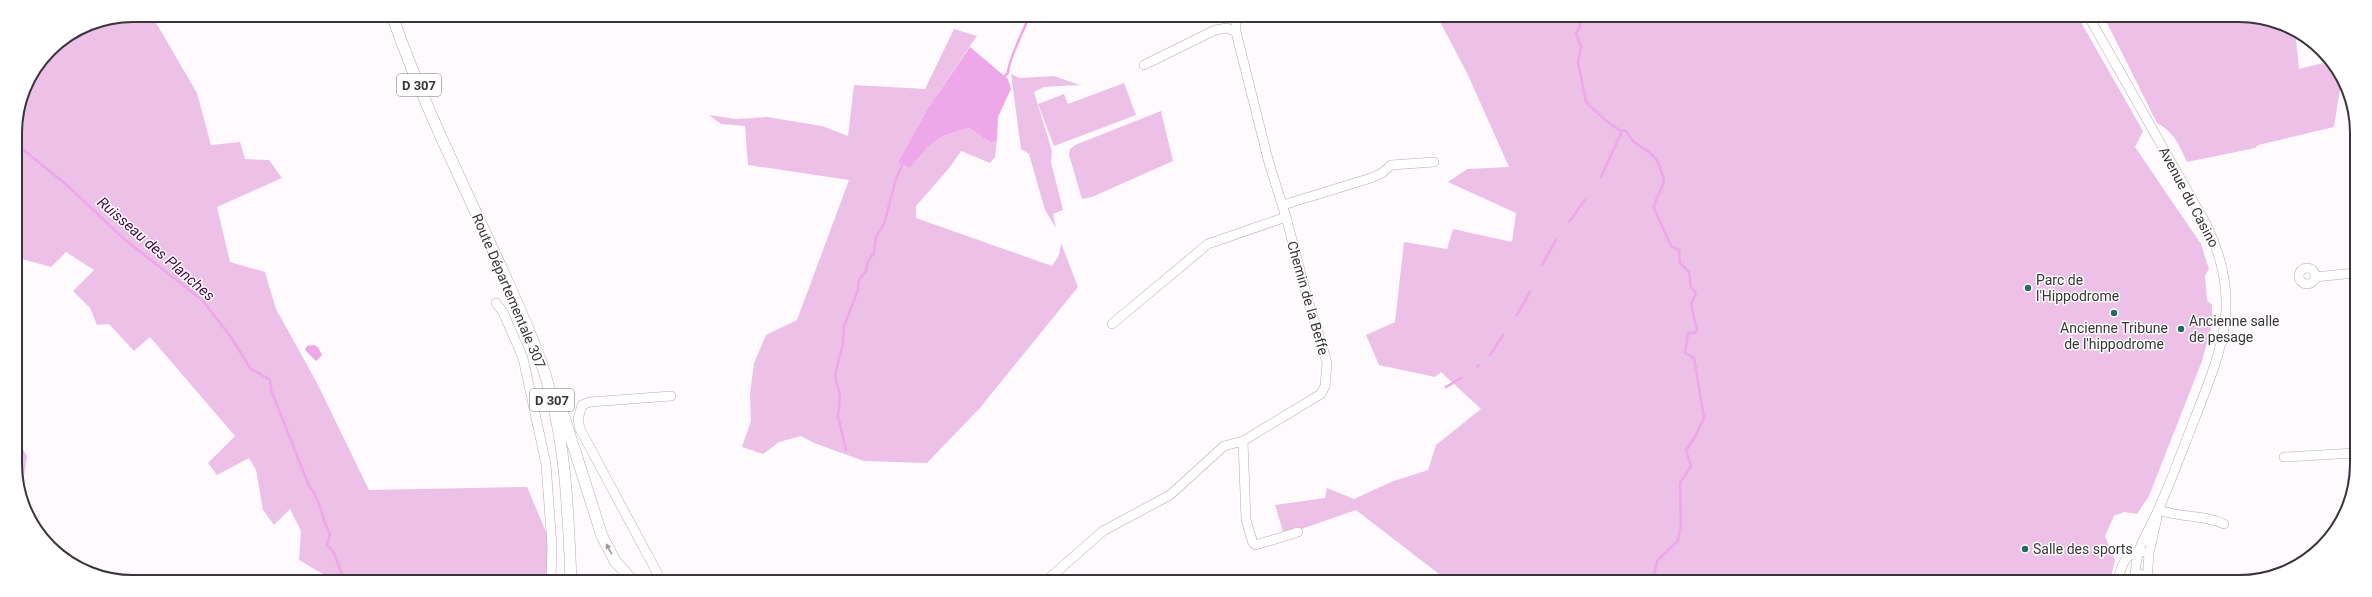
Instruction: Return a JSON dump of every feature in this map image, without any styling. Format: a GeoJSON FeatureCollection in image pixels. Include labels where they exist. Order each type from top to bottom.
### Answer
{"type":"FeatureCollection","features":[{"type":"Feature","properties":{"kind":"main road","name":"Route Départementale 307"},"geometry":{"type":"LineString","coordinates":[[395,22],[430,114],[519,306],[544,371],[560,436],[567,497],[571,575]]}},
{"type":"Feature","properties":{"kind":"main road"},"geometry":{"type":"LineString","coordinates":[[519,306],[547,364],[602,536],[615,561],[628,575]]}},
{"type":"Feature","properties":{"kind":"main road"},"geometry":{"type":"LineString","coordinates":[[565,575],[567,497]]}},
{"type":"Feature","properties":{"kind":"street","name":"Chemin de la Beffe"},"geometry":{"type":"LineString","coordinates":[[1053,575],[1103,531],[1170,496],[1224,446],[1243,441],[1321,394],[1324,386],[1327,364],[1308,301],[1283,205],[1269,163],[1236,32],[1236,22]]}},
{"type":"Feature","properties":{"kind":"street","name":"Avenue du Casino"},"geometry":{"type":"LineString","coordinates":[[2094,22],[2214,240],[2223,271],[2226,289],[2226,325],[2218,358],[2159,510]]}},
{"type":"Feature","properties":{"kind":"street"},"geometry":{"type":"LineString","coordinates":[[1144,65],[1215,30],[1227,28],[1236,32]]}},
{"type":"Feature","properties":{"kind":"street"},"geometry":{"type":"LineString","coordinates":[[1283,205],[1371,178],[1382,173],[1391,165],[1434,162]]}},
{"type":"Feature","properties":{"kind":"street"},"geometry":{"type":"LineString","coordinates":[[1112,324],[1208,244],[1286,217]]}},
{"type":"Feature","properties":{"kind":"street"},"geometry":{"type":"LineString","coordinates":[[2315,277],[2350,274]]}},
{"type":"Feature","properties":{"kind":"street"},"geometry":{"type":"LineString","coordinates":[[496,303],[503,312],[523,358],[546,464],[551,532],[551,575]]}},
{"type":"Feature","properties":{"kind":"street"},"geometry":{"type":"LineString","coordinates":[[660,575],[580,429],[578,412],[582,405],[590,402],[671,396]]}},
{"type":"Feature","properties":{"kind":"street"},"geometry":{"type":"LineString","coordinates":[[1243,441],[1246,520],[1253,543],[1256,546],[1298,532]]}},
{"type":"Feature","properties":{"kind":"street"},"geometry":{"type":"LineString","coordinates":[[2284,457],[2350,453]]}},
{"type":"Feature","properties":{"kind":"street"},"geometry":{"type":"LineString","coordinates":[[2159,510],[2168,514],[2213,518],[2224,524]]}},
{"type":"Feature","properties":{"kind":"street"},"geometry":{"type":"LineString","coordinates":[[2136,575],[2138,551],[2144,535],[2159,510]]}},
{"type":"Feature","properties":{"kind":"street"},"geometry":{"type":"LineString","coordinates":[[2147,575],[2149,553],[2159,510]]}},
{"type":"Feature","properties":{"kind":"street"},"geometry":{"type":"LineString","coordinates":[[2119,575],[2123,562],[2132,553],[2138,551],[2149,553]]}},
{"type":"Feature","properties":{"kind":"street"},"geometry":{"type":"LineString","coordinates":[[2141,575],[2147,571]]}},
{"type":"Feature","properties":{"kind":"shaded area"},"geometry":{"type":"Polygon","coordinates":[[[125,22],[156,22],[197,93],[211,145],[240,142],[245,159],[269,160],[282,178],[217,207],[230,262],[265,272],[276,309],[316,381],[369,490],[527,487],[552,546],[551,575],[324,575],[299,560],[301,531],[290,509],[274,525],[263,510],[256,470],[249,458],[217,475],[208,463],[235,436],[150,337],[134,351],[109,324],[97,325],[90,308],[73,291],[94,270],[66,252],[51,267],[22,259],[22,125],[30,90],[41,71],[54,54],[84,33],[111,24],[125,22]]]}},
{"type":"Feature","properties":{"kind":"shaded area"},"geometry":{"type":"Polygon","coordinates":[[[1440,22],[2081,22],[2143,131],[2135,147],[2201,244],[2209,269],[2205,276],[2207,300],[2212,305],[2212,325],[2202,361],[2149,496],[2137,514],[2124,512],[2114,516],[2105,536],[2115,560],[2112,575],[1440,575],[1356,510],[1284,535],[1275,505],[1325,498],[1327,488],[1354,499],[1391,482],[1428,470],[1436,445],[1481,409],[1441,372],[1435,377],[1379,365],[1366,335],[1395,322],[1404,242],[1447,249],[1453,229],[1512,242],[1516,213],[1448,182],[1467,169],[1509,167],[1467,73],[1440,22]]]}},
{"type":"Feature","properties":{"kind":"shaded area"},"geometry":{"type":"Polygon","coordinates":[[[2106,22],[2239,22],[2261,24],[2288,33],[2296,38],[2299,69],[2325,63],[2340,87],[2334,127],[2258,145],[2255,148],[2187,162],[2172,135],[2168,130],[2157,123],[2106,22]]]}},
{"type":"Feature","properties":{"kind":"shaded area"},"geometry":{"type":"Polygon","coordinates":[[[954,29],[977,36],[928,108],[898,162],[910,167],[923,151],[941,137],[969,128],[991,143],[997,140],[995,157],[990,163],[961,151],[950,167],[916,206],[916,218],[1052,266],[1059,255],[1061,243],[1078,287],[979,409],[927,463],[864,461],[814,443],[801,436],[779,442],[763,454],[742,447],[751,421],[750,394],[754,363],[766,335],[797,320],[849,180],[748,165],[745,126],[721,124],[709,115],[737,119],[767,117],[822,126],[848,136],[854,85],[925,89],[954,29]]]}},
{"type":"Feature","properties":{"kind":"shaded area"},"geometry":{"type":"Polygon","coordinates":[[[970,47],[1008,79],[1011,89],[998,117],[997,140],[991,143],[969,128],[941,137],[935,141],[923,152],[910,168],[898,162],[928,108],[970,47]]]}},
{"type":"Feature","properties":{"kind":"shaded area"},"geometry":{"type":"Polygon","coordinates":[[[1011,74],[1020,78],[1054,76],[1080,85],[1044,87],[1034,92],[1052,151],[1051,162],[1063,210],[1053,214],[1056,228],[1045,210],[1029,154],[1021,149],[1011,74]]]}},
{"type":"Feature","properties":{"kind":"shaded area"},"geometry":{"type":"Polygon","coordinates":[[[1124,83],[1136,115],[1054,146],[1038,104],[1064,94],[1068,104],[1124,83]]]}},
{"type":"Feature","properties":{"kind":"shaded area"},"geometry":{"type":"Polygon","coordinates":[[[1161,111],[1173,161],[1092,197],[1082,199],[1069,155],[1070,149],[1075,145],[1161,111]]]}},
{"type":"Feature","properties":{"kind":"shaded area"},"geometry":{"type":"Polygon","coordinates":[[[314,345],[318,347],[322,355],[316,361],[305,350],[307,346],[314,345]]]}},
{"type":"Feature","properties":{"kind":"shaded area"},"geometry":{"type":"Polygon","coordinates":[[[22,448],[27,456],[23,481],[22,448]]]}},
{"type":"Feature","properties":{"kind":"waterway"},"geometry":{"type":"LineString","coordinates":[[1002,78],[1008,73],[1013,53],[1026,22]]}},
{"type":"Feature","properties":{"kind":"waterway"},"geometry":{"type":"LineString","coordinates":[[1579,22],[1580,26],[1576,34],[1581,47],[1578,62],[1586,102],[1605,120],[1619,130],[1626,131],[1633,141],[1657,160],[1664,178],[1654,208],[1671,246],[1679,250],[1680,263],[1689,272],[1691,287],[1696,293],[1691,304],[1697,330],[1695,333],[1688,333],[1685,353],[1694,358],[1704,418],[1695,437],[1686,450],[1691,466],[1680,483],[1681,526],[1678,541],[1657,561],[1654,575]]}},
{"type":"Feature","properties":{"kind":"waterway"},"geometry":{"type":"LineString","coordinates":[[1601,177],[1622,131]]}},
{"type":"Feature","properties":{"kind":"waterway","name":"Ruisseau des Planches"},"geometry":{"type":"LineString","coordinates":[[22,149],[68,186],[124,239],[202,300],[231,337],[250,368],[270,380],[271,390],[309,486],[319,503],[330,534],[327,545],[334,553],[342,575]]}},
{"type":"Feature","properties":{"kind":"waterway"},"geometry":{"type":"LineString","coordinates":[[846,450],[838,416],[840,396],[835,375],[843,344],[844,326],[858,290],[859,280],[866,271],[868,261],[874,253],[876,237],[884,224],[896,179],[904,161]]}},
{"type":"Feature","properties":{"kind":"waterway"},"geometry":{"type":"LineString","coordinates":[[1569,222],[1585,200]]}},
{"type":"Feature","properties":{"kind":"waterway"},"geometry":{"type":"LineString","coordinates":[[1542,265],[1556,240]]}},
{"type":"Feature","properties":{"kind":"waterway"},"geometry":{"type":"LineString","coordinates":[[1517,315],[1530,292]]}},
{"type":"Feature","properties":{"kind":"waterway"},"geometry":{"type":"LineString","coordinates":[[1490,355],[1503,335]]}},
{"type":"Feature","properties":{"kind":"waterway"},"geometry":{"type":"LineString","coordinates":[[1446,387],[1461,378]]}},
{"type":"Feature","properties":{"kind":"place","name":"Parc de l'Hippodrome"},"geometry":{"type":"Point","coordinates":[2028,288]}},
{"type":"Feature","properties":{"kind":"place","name":"Ancienne Tribune de l'hippodrome"},"geometry":{"type":"Point","coordinates":[2114,313]}},
{"type":"Feature","properties":{"kind":"place","name":"Ancienne salle de pesage"},"geometry":{"type":"Point","coordinates":[2181,329]}},
{"type":"Feature","properties":{"kind":"place","name":"Salle des sports"},"geometry":{"type":"Point","coordinates":[2025,549]}}]}
